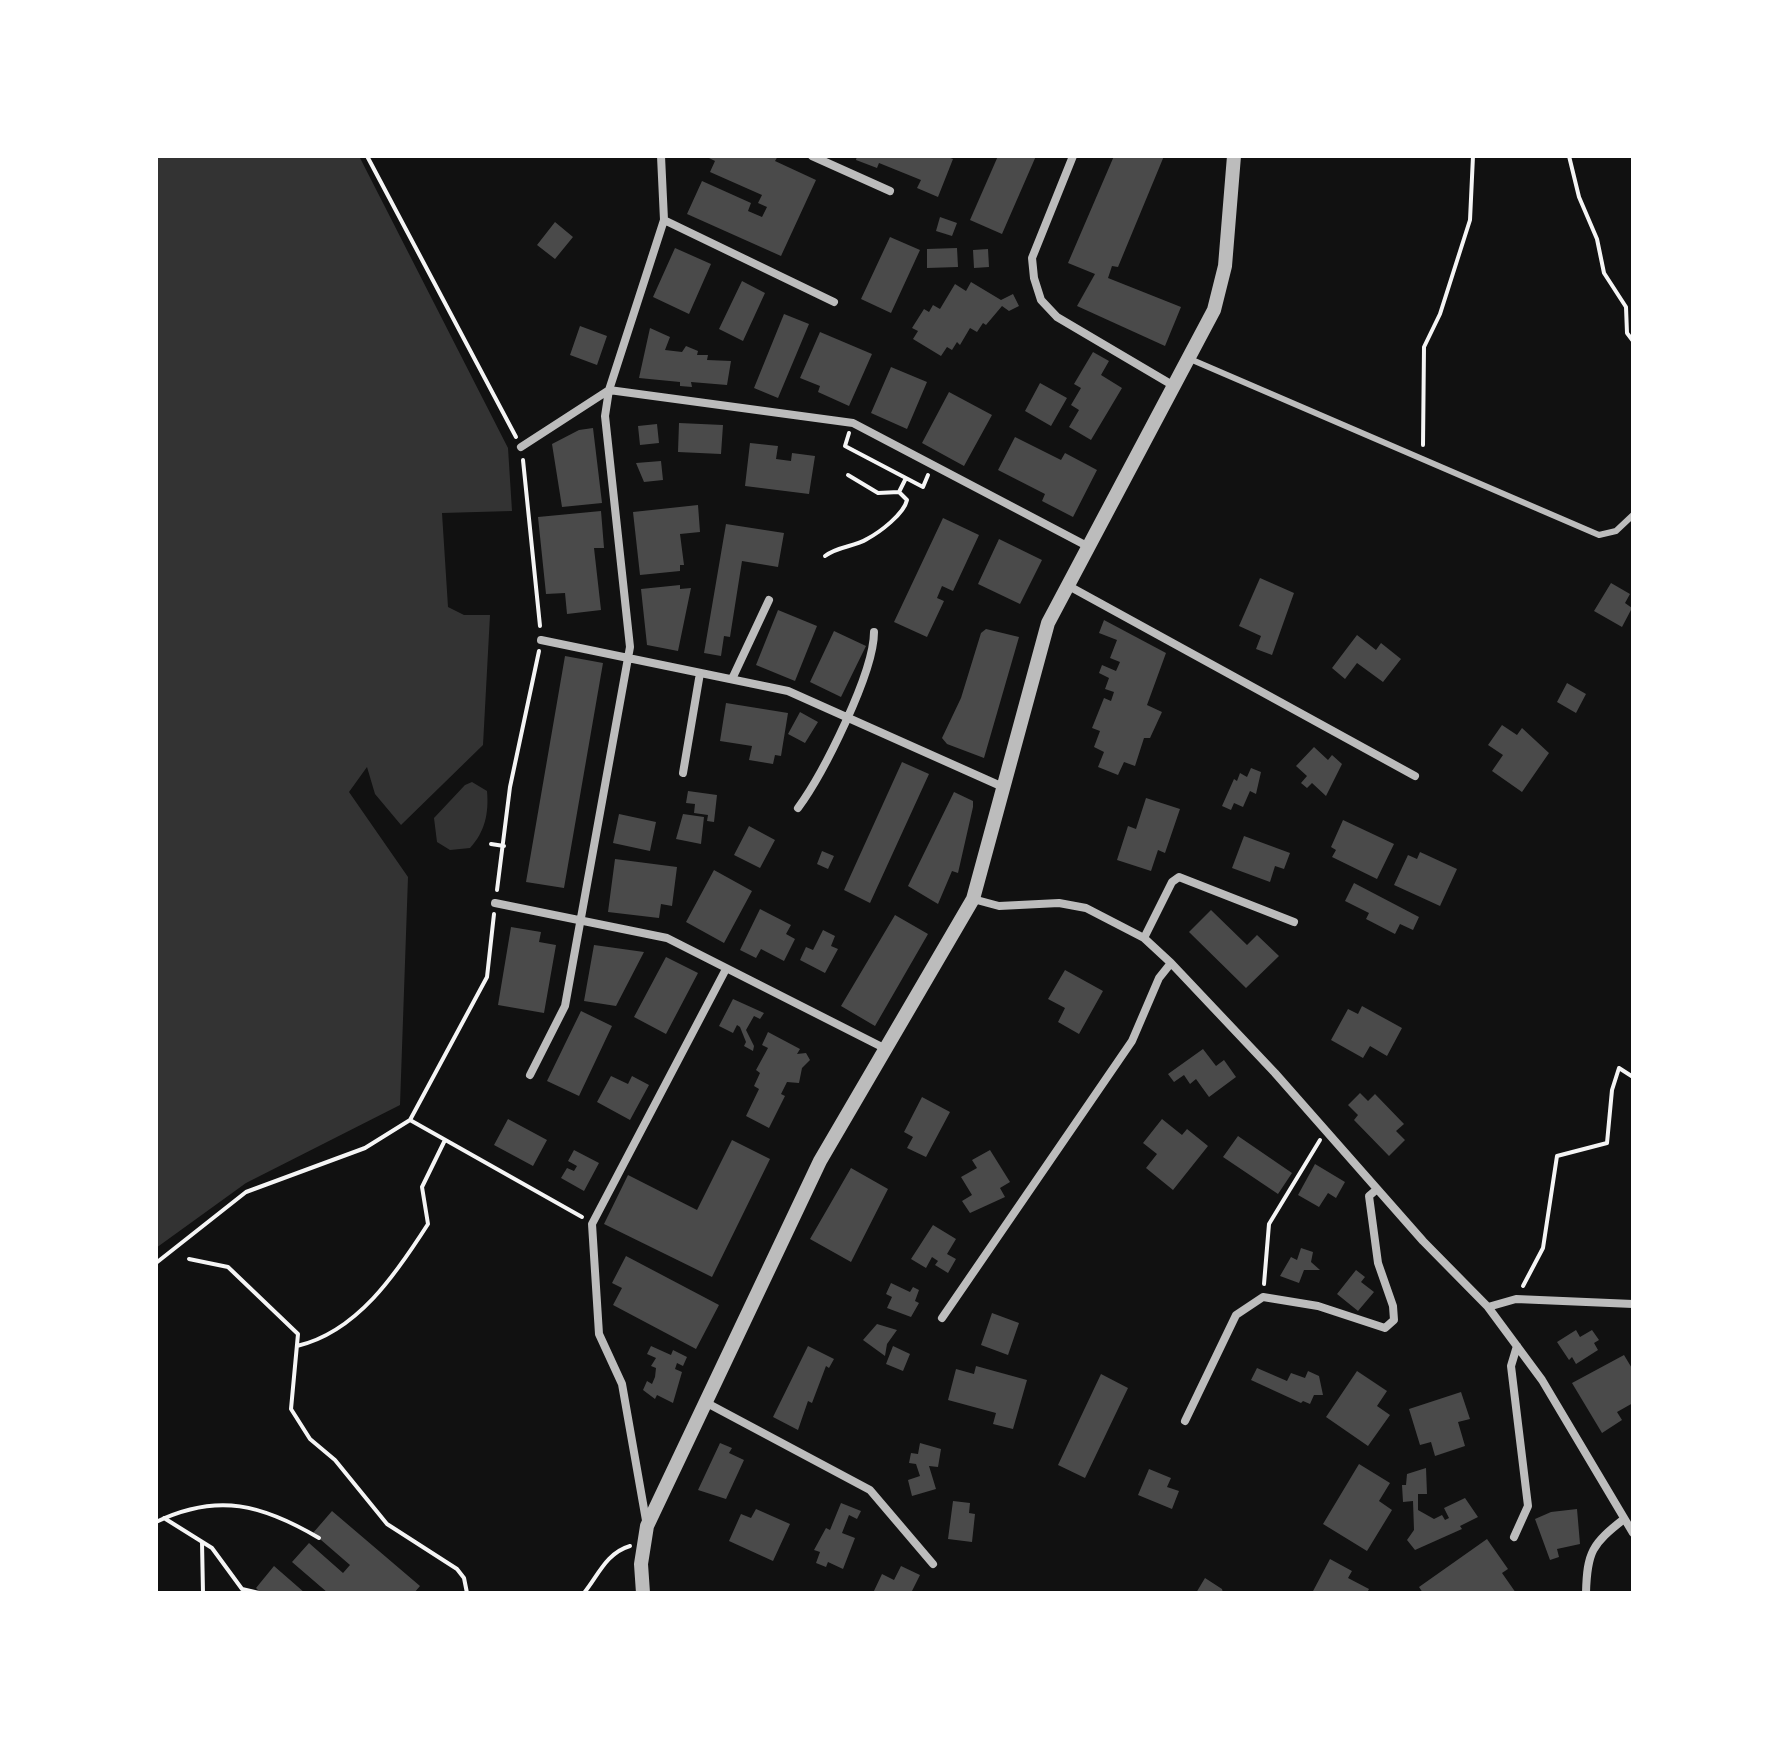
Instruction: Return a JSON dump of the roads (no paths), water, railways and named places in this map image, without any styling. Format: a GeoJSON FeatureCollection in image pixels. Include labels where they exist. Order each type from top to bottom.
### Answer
{"type":"FeatureCollection","features":[{"type":"Feature","properties":{"kind":"street"},"geometry":{"type":"LineString","coordinates":[[530,1075],[565,1006],[630,647],[605,416],[609,390],[664,220],[661,156]]}},
{"type":"Feature","properties":{"kind":"street"},"geometry":{"type":"LineString","coordinates":[[812,156],[890,191]]}},
{"type":"Feature","properties":{"kind":"street"},"geometry":{"type":"LineString","coordinates":[[1073,156],[1032,258],[1041,300],[1057,317],[1175,386]]}},
{"type":"Feature","properties":{"kind":"street"},"geometry":{"type":"LineString","coordinates":[[643,1593],[643,1542],[647,1526],[705,1402],[820,1161],[973,899],[1048,623],[1214,310],[1225,266],[1234,156]]}},
{"type":"Feature","properties":{"kind":"street"},"geometry":{"type":"LineString","coordinates":[[664,220],[834,302]]}},
{"type":"Feature","properties":{"kind":"street"},"geometry":{"type":"LineString","coordinates":[[521,447],[609,390],[853,423],[1087,546]]}},
{"type":"Feature","properties":{"kind":"street"},"geometry":{"type":"LineString","coordinates":[[1066,585],[1415,776]]}},
{"type":"Feature","properties":{"kind":"street"},"geometry":{"type":"LineString","coordinates":[[732,679],[769,600]]}},
{"type":"Feature","properties":{"kind":"street"},"geometry":{"type":"LineString","coordinates":[[798,808],[846,716],[874,650],[874,632]]}},
{"type":"Feature","properties":{"kind":"street"},"geometry":{"type":"LineString","coordinates":[[541,640],[788,691],[1003,787]]}},
{"type":"Feature","properties":{"kind":"street"},"geometry":{"type":"LineString","coordinates":[[683,773],[700,673]]}},
{"type":"Feature","properties":{"kind":"street"},"geometry":{"type":"LineString","coordinates":[[1144,938],[1172,882],[1179,877],[1294,922]]}},
{"type":"Feature","properties":{"kind":"street"},"geometry":{"type":"LineString","coordinates":[[973,899],[999,906],[1059,903],[1086,908],[1144,938],[1171,963],[1376,1190],[1488,1307],[1542,1380],[1633,1533]]}},
{"type":"Feature","properties":{"kind":"street"},"geometry":{"type":"LineString","coordinates":[[495,903],[579,923],[667,938],[884,1048]]}},
{"type":"Feature","properties":{"kind":"street"},"geometry":{"type":"LineString","coordinates":[[942,1318],[1132,1041],[1159,978],[1171,963]]}},
{"type":"Feature","properties":{"kind":"street"},"geometry":{"type":"LineString","coordinates":[[647,1526],[622,1384],[599,1334],[592,1224],[726,969]]}},
{"type":"Feature","properties":{"kind":"street"},"geometry":{"type":"LineString","coordinates":[[1185,1421],[1236,1315],[1263,1297],[1318,1306],[1385,1328],[1394,1320],[1393,1306],[1378,1263],[1369,1196],[1376,1190]]}},
{"type":"Feature","properties":{"kind":"street"},"geometry":{"type":"LineString","coordinates":[[1488,1307],[1516,1299],[1633,1304]]}},
{"type":"Feature","properties":{"kind":"street"},"geometry":{"type":"LineString","coordinates":[[1514,1537],[1528,1506],[1511,1366],[1517,1346]]}},
{"type":"Feature","properties":{"kind":"street"},"geometry":{"type":"LineString","coordinates":[[705,1402],[870,1490],[933,1564]]}},
{"type":"Feature","properties":{"kind":"street"},"geometry":{"type":"LineString","coordinates":[[1586,1593],[1587,1561],[1592,1550],[1598,1539],[1624,1519]]}},
{"type":"Feature","properties":{"kind":"lane"},"geometry":{"type":"LineString","coordinates":[[1190,359],[1599,535],[1616,531],[1632,520]]}}]}
